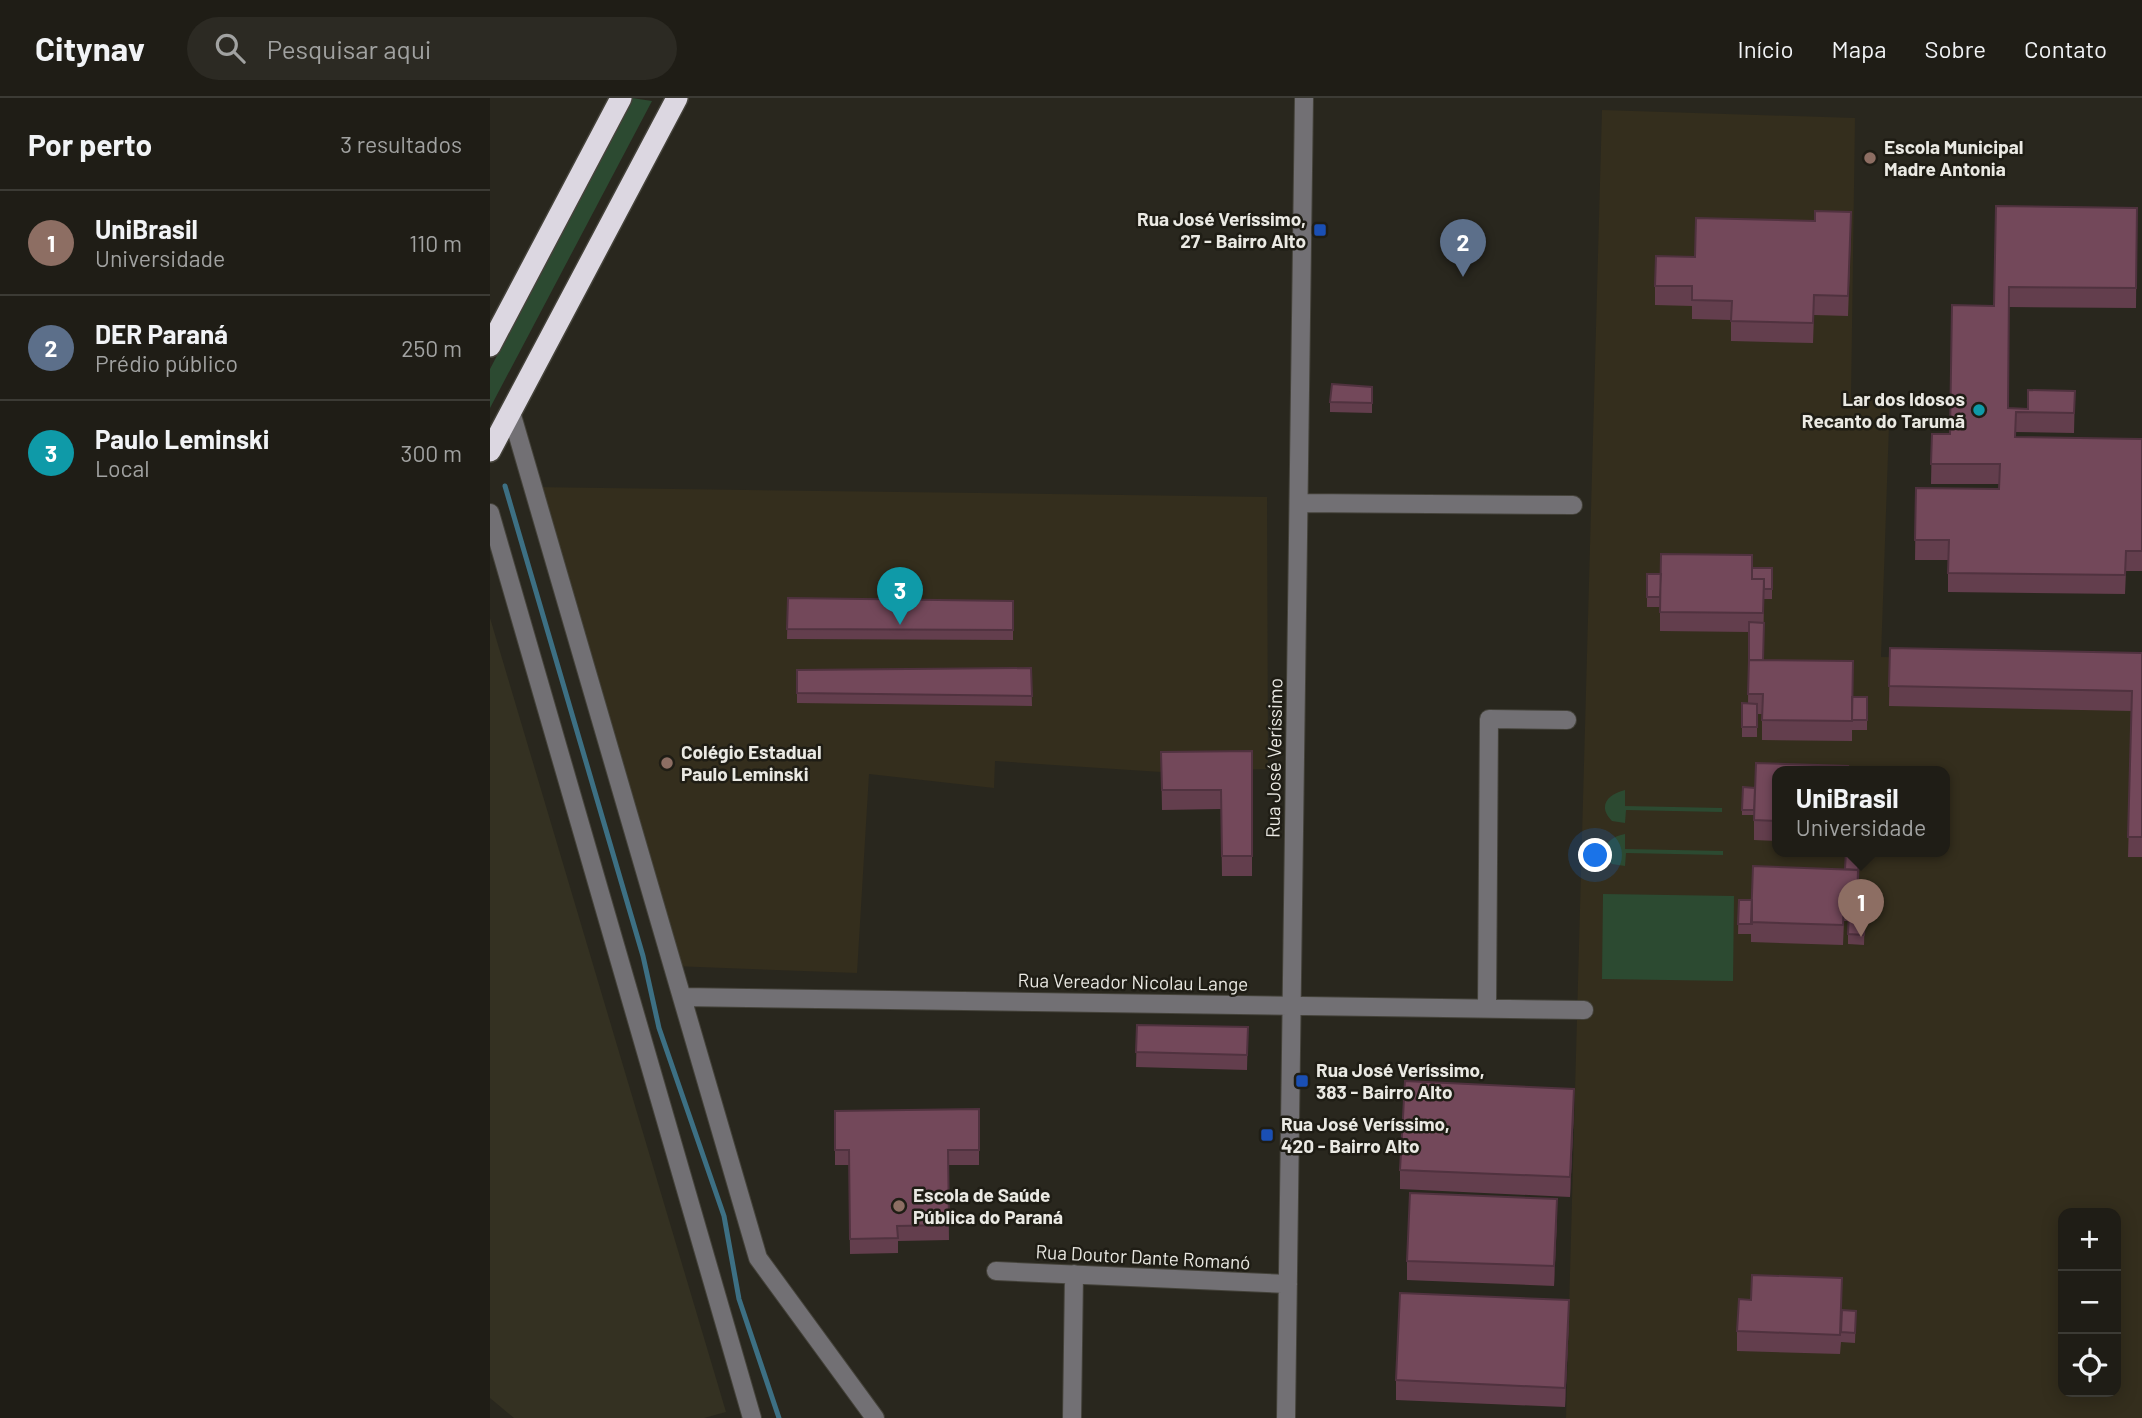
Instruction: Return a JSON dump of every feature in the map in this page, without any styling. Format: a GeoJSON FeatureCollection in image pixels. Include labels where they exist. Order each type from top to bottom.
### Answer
{"type":"FeatureCollection","features":[{"type":"Feature","properties":{"kind":"highway"},"geometry":{"type":"LineString","coordinates":[[490,346],[621,98]]}},
{"type":"Feature","properties":{"kind":"highway"},"geometry":{"type":"LineString","coordinates":[[490,451],[677,98]]}},
{"type":"Feature","properties":{"kind":"street","name":"Rua José Veríssimo"},"geometry":{"type":"LineString","coordinates":[[1286,1418],[1304,98]]}},
{"type":"Feature","properties":{"kind":"street"},"geometry":{"type":"LineString","coordinates":[[511,412],[758,1258],[875,1418]]}},
{"type":"Feature","properties":{"kind":"street"},"geometry":{"type":"LineString","coordinates":[[1300,503],[1573,505]]}},
{"type":"Feature","properties":{"kind":"street"},"geometry":{"type":"LineString","coordinates":[[490,513],[752,1418]]}},
{"type":"Feature","properties":{"kind":"street"},"geometry":{"type":"LineString","coordinates":[[1487,1009],[1489,719],[1566,720]]}},
{"type":"Feature","properties":{"kind":"street","name":"Rua Vereador Nicolau Lange"},"geometry":{"type":"LineString","coordinates":[[682,997],[1584,1010]]}},
{"type":"Feature","properties":{"kind":"street","name":"Rua Doutor Dante Romanó"},"geometry":{"type":"LineString","coordinates":[[996,1271],[1288,1284]]}},
{"type":"Feature","properties":{"kind":"street"},"geometry":{"type":"LineString","coordinates":[[1072,1418],[1074,1274]]}},
{"type":"Feature","properties":{"kind":"shaded area"},"geometry":{"type":"Polygon","coordinates":[[[1602,110],[1855,118],[1851,398],[1890,396],[1881,657],[2142,660],[2142,1418],[1566,1418],[1602,110]]]}},
{"type":"Feature","properties":{"kind":"shaded area"},"geometry":{"type":"Polygon","coordinates":[[[532,487],[1267,497],[1268,769],[1161,772],[995,761],[994,788],[869,774],[857,973],[673,966],[532,487]]]}},
{"type":"Feature","properties":{"kind":"shaded area"},"geometry":{"type":"Polygon","coordinates":[[[490,618],[726,1412],[704,1418],[514,1418],[490,1398],[490,618]]]}},
{"type":"Feature","properties":{"kind":"green space"},"geometry":{"type":"Polygon","coordinates":[[[632,98],[652,101],[490,408],[490,369],[632,98]]]}},
{"type":"Feature","properties":{"kind":"green space"},"geometry":{"type":"Polygon","coordinates":[[[1625,790],[1625,806],[1722,808],[1722,812],[1626,810],[1625,823],[1612,821],[1605,810],[1606,801],[1625,790]]]}},
{"type":"Feature","properties":{"kind":"green space"},"geometry":{"type":"Polygon","coordinates":[[[1625,834],[1625,849],[1723,851],[1723,855],[1626,853],[1625,866],[1612,864],[1605,854],[1606,845],[1625,834]]]}},
{"type":"Feature","properties":{"kind":"green space"},"geometry":{"type":"Polygon","coordinates":[[[1603,894],[1734,896],[1733,981],[1602,979],[1603,894]]]}},
{"type":"Feature","properties":{"kind":"building","name":"Lar dos Idosos Recanto do Tarumã"},"geometry":{"type":"Polygon","coordinates":[[[1996,206],[2137,208],[2136,288],[2009,287],[2008,408],[2028,409],[2028,390],[2075,391],[2074,413],[2016,412],[2015,437],[2142,439],[2142,551],[2126,551],[2125,575],[1948,573],[1949,540],[1915,540],[1916,488],[1999,489],[2000,464],[1931,464],[1932,434],[1950,434],[1952,305],[1994,306],[1996,206]]]}},
{"type":"Feature","properties":{"kind":"building"},"geometry":{"type":"Polygon","coordinates":[[[1815,211],[1851,212],[1848,296],[1814,295],[1813,323],[1731,321],[1732,301],[1692,300],[1692,286],[1655,286],[1656,256],[1695,257],[1696,218],[1815,221],[1815,211]]]}},
{"type":"Feature","properties":{"kind":"building"},"geometry":{"type":"Polygon","coordinates":[[[1332,384],[1372,387],[1372,403],[1330,402],[1332,384]]]}},
{"type":"Feature","properties":{"kind":"building"},"geometry":{"type":"Polygon","coordinates":[[[1661,554],[1752,555],[1752,579],[1764,579],[1763,613],[1660,612],[1661,554]]]}},
{"type":"Feature","properties":{"kind":"building"},"geometry":{"type":"Polygon","coordinates":[[[1752,568],[1772,568],[1772,589],[1764,589],[1764,579],[1752,579],[1752,568]]]}},
{"type":"Feature","properties":{"kind":"building"},"geometry":{"type":"Polygon","coordinates":[[[1647,574],[1661,574],[1660,597],[1647,597],[1647,574]]]}},
{"type":"Feature","properties":{"kind":"building"},"geometry":{"type":"Polygon","coordinates":[[[788,598],[1013,601],[1013,630],[787,629],[788,598]]]}},
{"type":"Feature","properties":{"kind":"building"},"geometry":{"type":"Polygon","coordinates":[[[1749,622],[1764,623],[1763,660],[1749,660],[1749,622]]]}},
{"type":"Feature","properties":{"kind":"building"},"geometry":{"type":"Polygon","coordinates":[[[1890,648],[2142,653],[2142,837],[2128,837],[2132,691],[1889,686],[1890,648]]]}},
{"type":"Feature","properties":{"kind":"building"},"geometry":{"type":"Polygon","coordinates":[[[1749,660],[1853,661],[1852,721],[1762,720],[1763,694],[1748,694],[1749,660]]]}},
{"type":"Feature","properties":{"kind":"building"},"geometry":{"type":"Polygon","coordinates":[[[1031,668],[1032,696],[797,693],[797,670],[1031,668]]]}},
{"type":"Feature","properties":{"kind":"building"},"geometry":{"type":"Polygon","coordinates":[[[1852,697],[1867,697],[1867,720],[1852,720],[1852,697]]]}},
{"type":"Feature","properties":{"kind":"building"},"geometry":{"type":"Polygon","coordinates":[[[1742,703],[1757,704],[1757,727],[1742,727],[1742,703]]]}},
{"type":"Feature","properties":{"kind":"building"},"geometry":{"type":"Polygon","coordinates":[[[1252,751],[1252,856],[1222,856],[1221,790],[1162,790],[1161,752],[1252,751]]]}},
{"type":"Feature","properties":{"kind":"building"},"geometry":{"type":"Polygon","coordinates":[[[1756,763],[1848,766],[1772,766],[1772,821],[1754,820],[1756,763]]]}},
{"type":"Feature","properties":{"kind":"building"},"geometry":{"type":"Polygon","coordinates":[[[1743,787],[1755,788],[1754,810],[1742,810],[1743,787]]]}},
{"type":"Feature","properties":{"kind":"building"},"geometry":{"type":"Polygon","coordinates":[[[1846,857],[1859,857],[1858,879],[1858,870],[1845,869],[1846,857]]]}},
{"type":"Feature","properties":{"kind":"building"},"geometry":{"type":"Polygon","coordinates":[[[1753,866],[1858,870],[1857,901],[1844,901],[1843,925],[1751,922],[1753,866]]]}},
{"type":"Feature","properties":{"kind":"building"},"geometry":{"type":"Polygon","coordinates":[[[1739,900],[1752,900],[1752,924],[1738,924],[1739,900]]]}},
{"type":"Feature","properties":{"kind":"building"},"geometry":{"type":"Polygon","coordinates":[[[1849,911],[1865,911],[1864,935],[1848,934],[1849,911]]]}},
{"type":"Feature","properties":{"kind":"building"},"geometry":{"type":"Polygon","coordinates":[[[1137,1025],[1248,1027],[1247,1055],[1136,1052],[1137,1025]]]}},
{"type":"Feature","properties":{"kind":"building"},"geometry":{"type":"Polygon","coordinates":[[[1405,1081],[1574,1089],[1570,1177],[1400,1170],[1405,1081]]]}},
{"type":"Feature","properties":{"kind":"building","name":"Escola de Saúde Pública do Paraná"},"geometry":{"type":"Polygon","coordinates":[[[979,1109],[979,1150],[948,1150],[949,1225],[897,1226],[898,1238],[850,1239],[849,1150],[835,1150],[835,1111],[979,1109]]]}},
{"type":"Feature","properties":{"kind":"building"},"geometry":{"type":"Polygon","coordinates":[[[1410,1193],[1557,1199],[1554,1266],[1407,1261],[1410,1193]]]}},
{"type":"Feature","properties":{"kind":"building"},"geometry":{"type":"Polygon","coordinates":[[[1752,1275],[1842,1278],[1840,1335],[1737,1331],[1739,1299],[1751,1300],[1752,1275]]]}},
{"type":"Feature","properties":{"kind":"building"},"geometry":{"type":"Polygon","coordinates":[[[1400,1293],[1569,1300],[1565,1388],[1396,1380],[1400,1293]]]}},
{"type":"Feature","properties":{"kind":"building"},"geometry":{"type":"Polygon","coordinates":[[[1842,1310],[1856,1311],[1855,1333],[1841,1332],[1842,1310]]]}},
{"type":"Feature","properties":{"kind":"waterway"},"geometry":{"type":"LineString","coordinates":[[505,486],[643,956],[659,1028],[724,1216],[739,1299],[779,1418]]}},
{"type":"Feature","properties":{"kind":"place","name":"Escola Municipal Madre Antonia"},"geometry":{"type":"Point","coordinates":[1870,158]}},
{"type":"Feature","properties":{"kind":"place","name":"Rua José Veríssimo, 27 - Bairro Alto"},"geometry":{"type":"Point","coordinates":[1320,230]}},
{"type":"Feature","properties":{"kind":"place","name":"DER Paraná"},"geometry":{"type":"Point","coordinates":[1463,277]}},
{"type":"Feature","properties":{"kind":"place","name":"Lar dos Idosos Recanto do Tarumã"},"geometry":{"type":"Point","coordinates":[1979,410]}},
{"type":"Feature","properties":{"kind":"place","name":"Paulo Leminski"},"geometry":{"type":"Point","coordinates":[900,625]}},
{"type":"Feature","properties":{"kind":"place","name":"Colégio Estadual Paulo Leminski"},"geometry":{"type":"Point","coordinates":[667,763]}},
{"type":"Feature","properties":{"kind":"place","name":"UniBrasil"},"geometry":{"type":"Point","coordinates":[1861,937]}},
{"type":"Feature","properties":{"kind":"place","name":"Rua José Veríssimo, 383 - Bairro Alto"},"geometry":{"type":"Point","coordinates":[1302,1081]}},
{"type":"Feature","properties":{"kind":"place","name":"Rua José Veríssimo, 420 - Bairro Alto"},"geometry":{"type":"Point","coordinates":[1267,1135]}},
{"type":"Feature","properties":{"kind":"place","name":"Escola de Saúde Pública do Paraná"},"geometry":{"type":"Point","coordinates":[899,1206]}}]}
